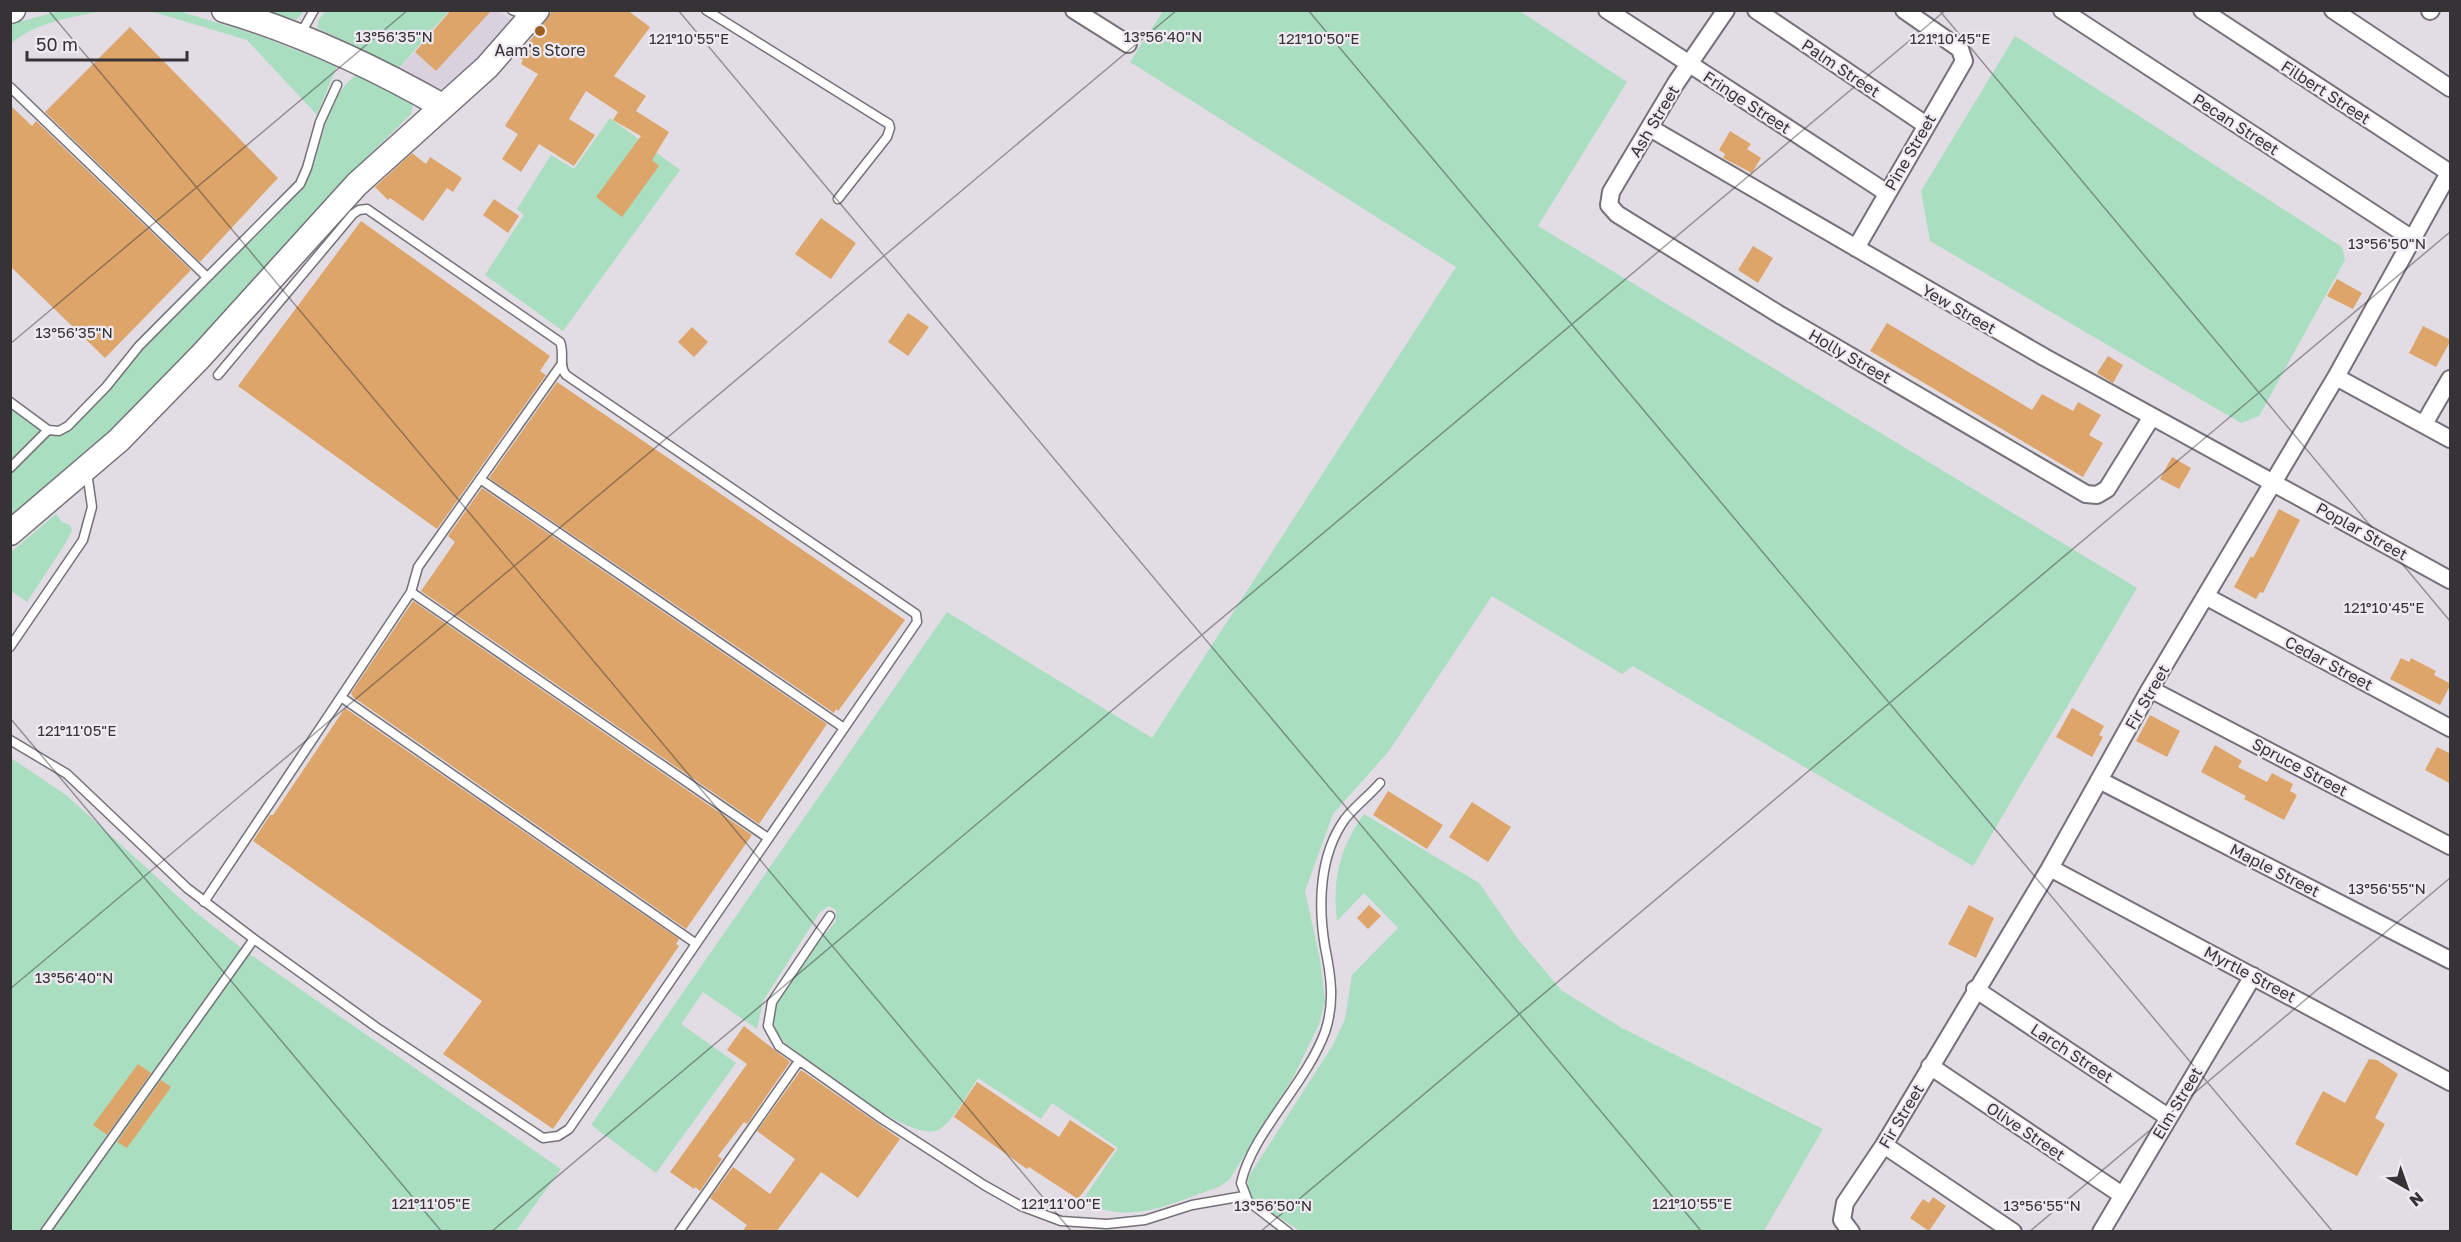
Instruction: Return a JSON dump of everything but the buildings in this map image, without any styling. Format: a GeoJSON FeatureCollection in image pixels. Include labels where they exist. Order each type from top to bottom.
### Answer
{"type":"FeatureCollection","features":[{"type":"Feature","properties":{"kind":"street"},"geometry":{"type":"LineString","coordinates":[[224,10],[300,35],[381,72],[442,106]]}},
{"type":"Feature","properties":{"kind":"street"},"geometry":{"type":"LineString","coordinates":[[1074,10],[1092,15],[1128,44]]}},
{"type":"Feature","properties":{"kind":"street","name":"Fringe Street"},"geometry":{"type":"LineString","coordinates":[[1607,10],[1887,193]]}},
{"type":"Feature","properties":{"kind":"street","name":"Ash Street"},"geometry":{"type":"LineString","coordinates":[[1610,205],[1611,192],[1726,10]]}},
{"type":"Feature","properties":{"kind":"street","name":"Palm Street"},"geometry":{"type":"LineString","coordinates":[[1756,10],[1926,125]]}},
{"type":"Feature","properties":{"kind":"street","name":"Pine Street"},"geometry":{"type":"LineString","coordinates":[[1856,248],[1962,65],[1964,57],[1960,49],[1904,10]]}},
{"type":"Feature","properties":{"kind":"street","name":"Pecan Street"},"geometry":{"type":"LineString","coordinates":[[2062,10],[2411,238]]}},
{"type":"Feature","properties":{"kind":"street","name":"Filbert Street"},"geometry":{"type":"LineString","coordinates":[[2202,10],[2450,172]]}},
{"type":"Feature","properties":{"kind":"street"},"geometry":{"type":"LineString","coordinates":[[2333,10],[2451,88]]}},
{"type":"Feature","properties":{"kind":"street"},"geometry":{"type":"LineString","coordinates":[[10,533],[86,469],[171,388],[357,184],[487,67],[527,13]]}},
{"type":"Feature","properties":{"kind":"street","name":"Yew Street"},"geometry":{"type":"LineString","coordinates":[[1650,128],[2151,418],[2273,482]]}},
{"type":"Feature","properties":{"kind":"street","name":"Fir Street"},"geometry":{"type":"LineString","coordinates":[[1847,1226],[1845,1203],[1884,1145],[2050,868],[2150,689],[2207,597],[2336,377],[2411,238],[2450,172]]}},
{"type":"Feature","properties":{"kind":"street","name":"Holly Street"},"geometry":{"type":"LineString","coordinates":[[1610,205],[1617,214],[1780,315],[2086,494],[2097,495],[2107,489],[2151,418]]}},
{"type":"Feature","properties":{"kind":"street"},"geometry":{"type":"LineString","coordinates":[[2336,377],[2451,439]]}},
{"type":"Feature","properties":{"kind":"street"},"geometry":{"type":"LineString","coordinates":[[2424,424],[2451,379]]}},
{"type":"Feature","properties":{"kind":"street","name":"Poplar Street"},"geometry":{"type":"LineString","coordinates":[[2273,482],[2451,580]]}},
{"type":"Feature","properties":{"kind":"street","name":"Cedar Street"},"geometry":{"type":"LineString","coordinates":[[2207,597],[2451,728]]}},
{"type":"Feature","properties":{"kind":"street","name":"Spruce Street"},"geometry":{"type":"LineString","coordinates":[[2150,689],[2451,846]]}},
{"type":"Feature","properties":{"kind":"street","name":"Maple Street"},"geometry":{"type":"LineString","coordinates":[[2099,780],[2451,960]]}},
{"type":"Feature","properties":{"kind":"street","name":"Myrtle Street"},"geometry":{"type":"LineString","coordinates":[[2050,868],[2451,1082]]}},
{"type":"Feature","properties":{"kind":"street","name":"Elm Street"},"geometry":{"type":"LineString","coordinates":[[2100,1232],[2253,976]]}},
{"type":"Feature","properties":{"kind":"street","name":"Larch Street"},"geometry":{"type":"LineString","coordinates":[[1976,989],[2168,1117]]}},
{"type":"Feature","properties":{"kind":"street","name":"Olive Street"},"geometry":{"type":"LineString","coordinates":[[1930,1066],[2122,1195]]}},
{"type":"Feature","properties":{"kind":"street"},"geometry":{"type":"LineString","coordinates":[[1884,1145],[2013,1232]]}},
{"type":"Feature","properties":{"kind":"lane"},"geometry":{"type":"LineString","coordinates":[[300,35],[314,10]]}},
{"type":"Feature","properties":{"kind":"lane"},"geometry":{"type":"LineString","coordinates":[[706,10],[889,124],[887,137],[838,199]]}},
{"type":"Feature","properties":{"kind":"lane"},"geometry":{"type":"LineString","coordinates":[[10,402],[48,430],[62,430],[72,422],[106,387],[139,345],[302,182],[320,122],[337,85]]}},
{"type":"Feature","properties":{"kind":"lane"},"geometry":{"type":"LineString","coordinates":[[10,87],[207,277]]}},
{"type":"Feature","properties":{"kind":"lane"},"geometry":{"type":"LineString","coordinates":[[204,902],[411,592],[418,567],[561,365],[563,356],[560,342],[364,208],[353,214],[218,375]]}},
{"type":"Feature","properties":{"kind":"lane"},"geometry":{"type":"LineString","coordinates":[[10,740],[73,779],[204,902],[254,939],[376,1027],[543,1138],[558,1136],[568,1129],[917,622],[916,614],[566,375],[561,365]]}},
{"type":"Feature","properties":{"kind":"lane"},"geometry":{"type":"LineString","coordinates":[[10,468],[48,430]]}},
{"type":"Feature","properties":{"kind":"lane"},"geometry":{"type":"LineString","coordinates":[[10,647],[83,540],[92,507],[86,469]]}},
{"type":"Feature","properties":{"kind":"lane"},"geometry":{"type":"LineString","coordinates":[[480,479],[844,728]]}},
{"type":"Feature","properties":{"kind":"lane"},"geometry":{"type":"LineString","coordinates":[[411,592],[768,838]]}},
{"type":"Feature","properties":{"kind":"lane"},"geometry":{"type":"LineString","coordinates":[[341,696],[695,943]]}},
{"type":"Feature","properties":{"kind":"lane"},"geometry":{"type":"LineString","coordinates":[[1288,1232],[1244,1196],[1241,1183],[1243,1173],[1313,1056],[1330,1013],[1332,978],[1325,943],[1323,903],[1323,874],[1326,857],[1345,819],[1380,783]]}},
{"type":"Feature","properties":{"kind":"lane"},"geometry":{"type":"LineString","coordinates":[[830,916],[772,1002],[768,1016],[771,1035],[779,1046],[882,1119],[984,1185],[1022,1206],[1061,1221],[1107,1224],[1145,1220],[1192,1205],[1244,1196]]}},
{"type":"Feature","properties":{"kind":"lane"},"geometry":{"type":"LineString","coordinates":[[45,1232],[254,939]]}},
{"type":"Feature","properties":{"kind":"lane"},"geometry":{"type":"LineString","coordinates":[[679,1232],[800,1060]]}},
{"type":"Feature","properties":{"kind":"shaded area"},"geometry":{"type":"Polygon","coordinates":[[[451,11],[497,11],[522,26],[442,105],[392,77],[451,11]]]}},
{"type":"Feature","properties":{"kind":"green space"},"geometry":{"type":"Polygon","coordinates":[[[60,11],[102,11],[42,26],[11,44],[11,24],[60,11]]]}},
{"type":"Feature","properties":{"kind":"green space"},"geometry":{"type":"Polygon","coordinates":[[[150,11],[179,11],[260,36],[337,66],[317,115],[247,40],[150,11]]]}},
{"type":"Feature","properties":{"kind":"green space"},"geometry":{"type":"Polygon","coordinates":[[[266,11],[304,11],[296,20],[266,11]]]}},
{"type":"Feature","properties":{"kind":"green space"},"geometry":{"type":"Polygon","coordinates":[[[326,11],[449,11],[399,68],[317,28],[319,19],[326,11]]]}},
{"type":"Feature","properties":{"kind":"green space"},"geometry":{"type":"Polygon","coordinates":[[[1163,11],[1520,11],[1627,82],[1538,226],[2137,588],[1973,866],[1633,666],[1622,674],[1492,596],[1389,751],[1333,814],[1305,891],[1320,960],[1325,1002],[1319,1024],[1294,1076],[1229,1180],[1219,1187],[1150,1210],[1117,1212],[1100,1209],[1082,1201],[1118,1148],[1052,1103],[1041,1119],[978,1078],[947,1123],[935,1131],[921,1130],[902,1123],[858,1097],[785,1043],[776,1029],[774,1015],[786,987],[836,921],[836,910],[829,906],[820,912],[763,1001],[757,1029],[703,992],[681,1024],[736,1063],[656,1173],[591,1125],[947,612],[1152,738],[1456,267],[1130,62],[1163,11]]]}},
{"type":"Feature","properties":{"kind":"green space"},"geometry":{"type":"Polygon","coordinates":[[[2015,36],[2342,247],[2345,260],[2259,416],[2241,423],[1930,241],[1921,191],[2015,36]]]}},
{"type":"Feature","properties":{"kind":"green space"},"geometry":{"type":"Polygon","coordinates":[[[356,75],[413,105],[411,114],[341,183],[194,346],[108,435],[11,519],[10,400],[53,434],[135,357],[300,192],[314,163],[328,116],[335,101],[356,75]]]}},
{"type":"Feature","properties":{"kind":"green space"},"geometry":{"type":"Polygon","coordinates":[[[610,118],[680,170],[563,331],[485,275],[524,215],[517,209],[551,155],[574,169],[610,118]]]}},
{"type":"Feature","properties":{"kind":"green space"},"geometry":{"type":"Polygon","coordinates":[[[56,514],[62,522],[70,525],[72,531],[27,602],[11,591],[11,552],[56,514]]]}},
{"type":"Feature","properties":{"kind":"green space"},"geometry":{"type":"Polygon","coordinates":[[[11,758],[66,795],[193,910],[245,951],[561,1169],[516,1231],[11,1232],[11,758]]]}},
{"type":"Feature","properties":{"kind":"green space"},"geometry":{"type":"Polygon","coordinates":[[[1364,814],[1479,883],[1518,939],[1561,990],[1622,1028],[1823,1129],[1764,1231],[1300,1231],[1256,1202],[1247,1189],[1249,1176],[1333,1045],[1345,1019],[1352,975],[1398,928],[1364,893],[1337,921],[1336,892],[1340,864],[1349,839],[1364,814]]]}},
{"type":"Feature","properties":{"kind":"place","name":"Aam's Store"},"geometry":{"type":"Point","coordinates":[540,31]}}]}
